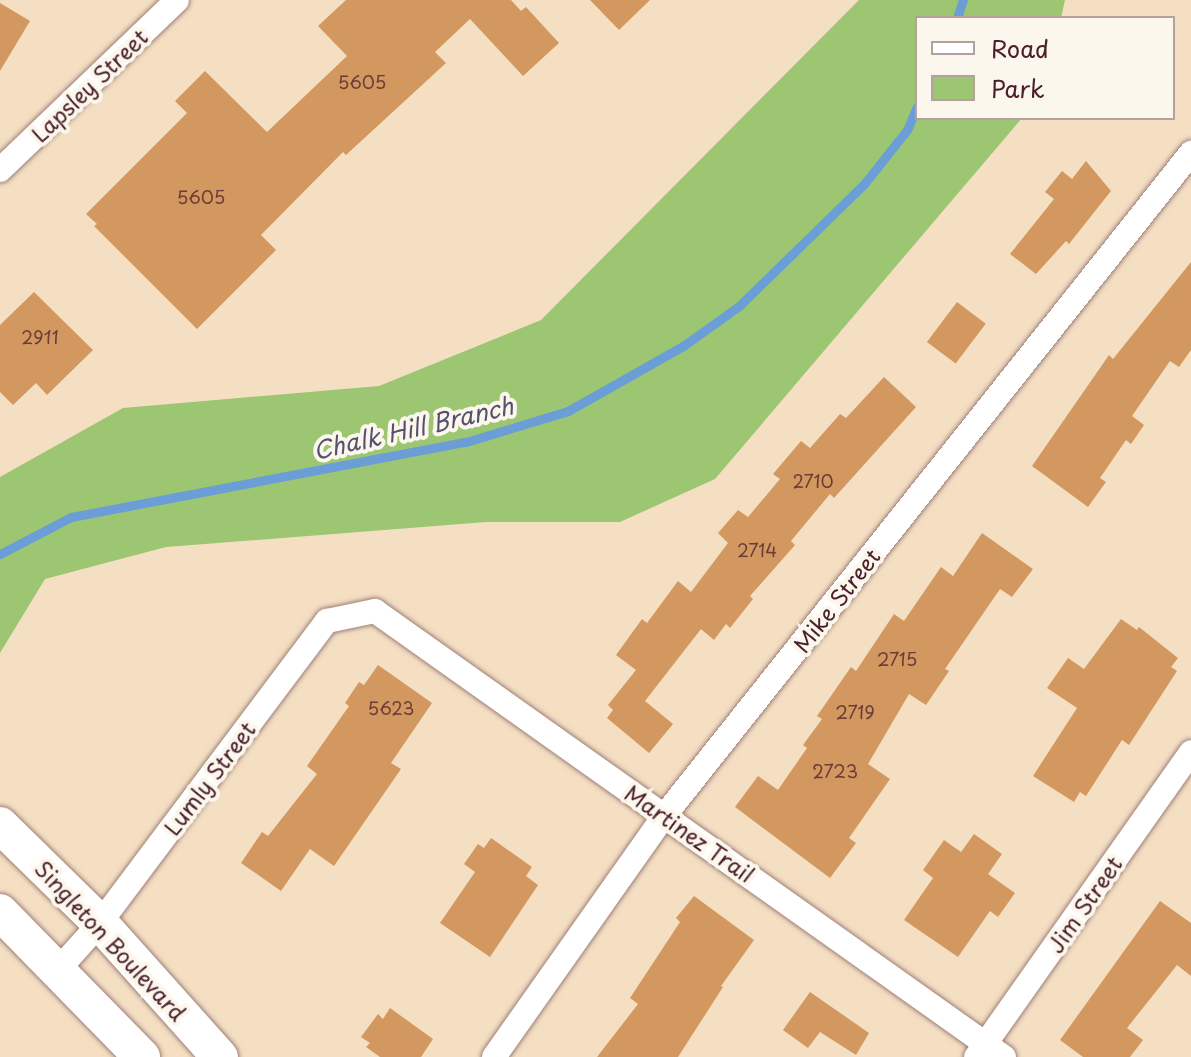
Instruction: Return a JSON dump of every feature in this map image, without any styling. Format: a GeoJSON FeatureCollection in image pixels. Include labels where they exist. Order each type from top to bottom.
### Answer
{"type":"FeatureCollection","features":[{"type":"Feature","properties":{"kind":"main road","name":"Singleton Boulevard"},"geometry":{"type":"LineString","coordinates":[[0,825],[100,923],[220,1057]]}},
{"type":"Feature","properties":{"kind":"main road"},"geometry":{"type":"LineString","coordinates":[[0,912],[142,1057]]}},
{"type":"Feature","properties":{"kind":"street","name":"Lapsley Street"},"geometry":{"type":"LineString","coordinates":[[0,169],[177,0]]}},
{"type":"Feature","properties":{"kind":"street","name":"Mike Street"},"geometry":{"type":"LineString","coordinates":[[494,1057],[665,815],[1191,153]]}},
{"type":"Feature","properties":{"kind":"street","name":"Martinez Trail"},"geometry":{"type":"LineString","coordinates":[[375,611],[665,815],[988,1053]]}},
{"type":"Feature","properties":{"kind":"street","name":"Lumly Street"},"geometry":{"type":"LineString","coordinates":[[57,971],[100,923],[327,621],[375,611]]}},
{"type":"Feature","properties":{"kind":"street","name":"Jim Street"},"geometry":{"type":"LineString","coordinates":[[988,1053],[1191,752]]}},
{"type":"Feature","properties":{"kind":"green space"},"geometry":{"type":"Polygon","coordinates":[[[859,0],[1065,0],[1061,16],[915,16],[915,120],[1020,120],[715,479],[620,522],[486,522],[166,547],[45,579],[0,653],[0,477],[123,408],[379,386],[541,320],[859,0]]]}},
{"type":"Feature","properties":{"kind":"building"},"geometry":{"type":"Polygon","coordinates":[[[346,0],[511,0],[521,11],[526,7],[559,43],[523,76],[470,19],[435,52],[446,63],[346,155],[343,152],[261,235],[276,250],[197,329],[94,226],[97,224],[86,214],[187,113],[175,101],[205,71],[267,132],[347,56],[318,26],[346,0]]]}},
{"type":"Feature","properties":{"kind":"building"},"geometry":{"type":"Polygon","coordinates":[[[590,0],[650,0],[619,30],[590,0]]]}},
{"type":"Feature","properties":{"kind":"building"},"geometry":{"type":"Polygon","coordinates":[[[0,3],[30,21],[0,71],[0,3]]]}},
{"type":"Feature","properties":{"kind":"building"},"geometry":{"type":"Polygon","coordinates":[[[1086,161],[1111,191],[1069,244],[1066,241],[1036,274],[1010,254],[1054,199],[1045,192],[1062,171],[1072,179],[1086,161]]]}},
{"type":"Feature","properties":{"kind":"building"},"geometry":{"type":"Polygon","coordinates":[[[1191,262],[1191,350],[1179,367],[1170,361],[1132,416],[1144,425],[1131,444],[1126,440],[1100,478],[1106,482],[1088,507],[1032,466],[1109,355],[1113,359],[1191,262]]]}},
{"type":"Feature","properties":{"kind":"building"},"geometry":{"type":"Polygon","coordinates":[[[34,292],[93,350],[47,395],[36,383],[13,405],[0,392],[0,325],[34,292]]]}},
{"type":"Feature","properties":{"kind":"building"},"geometry":{"type":"Polygon","coordinates":[[[957,302],[986,324],[956,364],[927,342],[957,302]]]}},
{"type":"Feature","properties":{"kind":"building"},"geometry":{"type":"Polygon","coordinates":[[[884,377],[916,407],[834,498],[830,494],[791,541],[795,545],[750,596],[753,599],[730,628],[726,624],[714,640],[701,629],[645,701],[673,724],[649,753],[607,718],[613,710],[608,705],[636,670],[616,655],[642,619],[647,623],[678,581],[691,592],[728,543],[718,533],[738,510],[748,517],[780,479],[773,474],[801,441],[810,448],[840,414],[846,418],[884,377]]]}},
{"type":"Feature","properties":{"kind":"building"},"geometry":{"type":"Polygon","coordinates":[[[982,533],[1033,569],[1012,597],[1000,589],[945,669],[949,671],[926,705],[909,694],[868,764],[890,779],[849,838],[856,843],[830,878],[735,807],[758,776],[778,790],[807,748],[803,745],[822,719],[817,716],[851,667],[856,671],[894,614],[904,621],[941,567],[953,576],[982,533]]]}},
{"type":"Feature","properties":{"kind":"building"},"geometry":{"type":"Polygon","coordinates":[[[1121,619],[1137,630],[1139,627],[1178,658],[1171,667],[1177,671],[1129,745],[1122,740],[1086,796],[1080,792],[1074,802],[1033,776],[1077,708],[1047,688],[1068,658],[1084,669],[1121,619]]]}},
{"type":"Feature","properties":{"kind":"building"},"geometry":{"type":"Polygon","coordinates":[[[378,665],[432,703],[391,763],[401,769],[334,866],[310,849],[281,891],[241,863],[262,832],[268,836],[317,774],[307,766],[349,706],[345,703],[359,682],[364,685],[378,665]]]}},
{"type":"Feature","properties":{"kind":"building"},"geometry":{"type":"Polygon","coordinates":[[[974,834],[1002,854],[988,874],[1015,893],[998,917],[990,911],[958,957],[904,920],[933,878],[923,870],[944,840],[961,852],[974,834]]]}},
{"type":"Feature","properties":{"kind":"building"},"geometry":{"type":"Polygon","coordinates":[[[491,838],[532,867],[526,876],[538,885],[490,957],[440,923],[475,872],[464,864],[478,844],[484,848],[491,838]]]}},
{"type":"Feature","properties":{"kind":"building"},"geometry":{"type":"Polygon","coordinates":[[[694,896],[754,940],[721,986],[678,1057],[597,1057],[638,1004],[630,998],[680,922],[676,918],[694,896]]]}},
{"type":"Feature","properties":{"kind":"building"},"geometry":{"type":"Polygon","coordinates":[[[1160,901],[1191,923],[1191,976],[1177,965],[1127,1028],[1143,1040],[1130,1057],[1083,1057],[1060,1040],[1160,901]]]}},
{"type":"Feature","properties":{"kind":"building"},"geometry":{"type":"Polygon","coordinates":[[[810,992],[869,1033],[856,1055],[820,1032],[808,1048],[783,1030],[810,992]]]}},
{"type":"Feature","properties":{"kind":"building"},"geometry":{"type":"Polygon","coordinates":[[[390,1008],[433,1039],[421,1057],[380,1057],[366,1047],[370,1043],[361,1037],[378,1014],[383,1019],[390,1008]]]}},
{"type":"Feature","properties":{"kind":"waterway","name":"Chalk Hill Branch"},"geometry":{"type":"LineString","coordinates":[[958,16],[963,0]]}},
{"type":"Feature","properties":{"kind":"waterway","name":"Chalk Hill Branch"},"geometry":{"type":"LineString","coordinates":[[0,554],[71,517],[466,442],[568,411],[683,346],[739,306],[864,184],[907,130],[915,112]]}}]}
